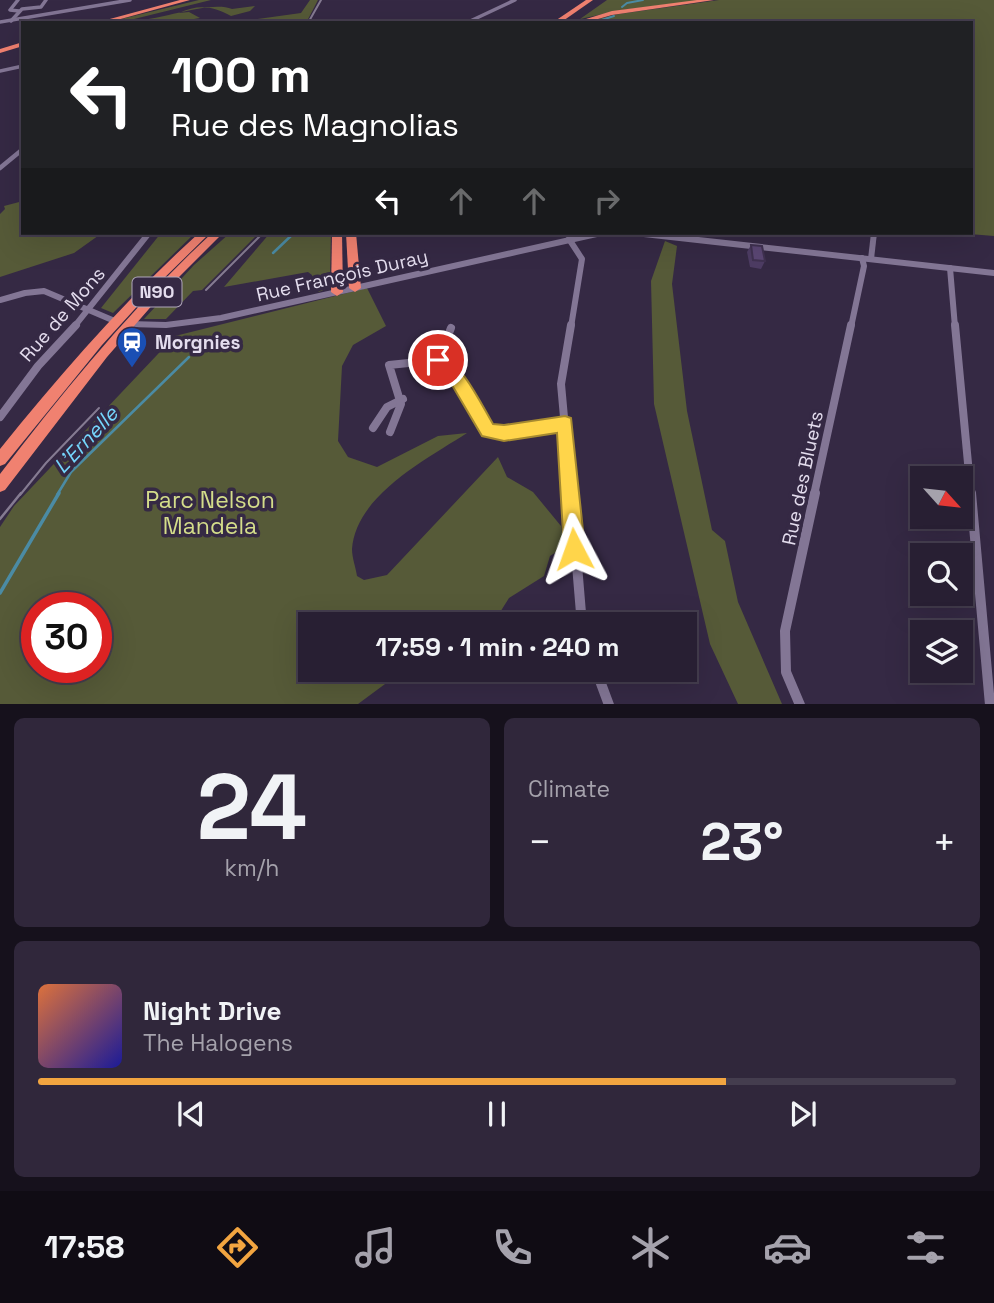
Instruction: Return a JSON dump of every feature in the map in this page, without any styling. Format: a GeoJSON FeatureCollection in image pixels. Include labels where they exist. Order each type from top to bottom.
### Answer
{"type":"FeatureCollection","features":[{"type":"Feature","properties":{"kind":"highway"},"geometry":{"type":"LineString","coordinates":[[94,21],[174,0]]}},
{"type":"Feature","properties":{"kind":"highway"},"geometry":{"type":"LineString","coordinates":[[106,21],[187,0]]}},
{"type":"Feature","properties":{"kind":"highway"},"geometry":{"type":"LineString","coordinates":[[556,21],[570,8],[574,0]]}},
{"type":"Feature","properties":{"kind":"highway"},"geometry":{"type":"LineString","coordinates":[[557,21],[590,0]]}},
{"type":"Feature","properties":{"kind":"highway"},"geometry":{"type":"LineString","coordinates":[[571,21],[601,0]]}},
{"type":"Feature","properties":{"kind":"highway"},"geometry":{"type":"LineString","coordinates":[[583,21],[612,13],[711,0]]}},
{"type":"Feature","properties":{"kind":"highway"},"geometry":{"type":"LineString","coordinates":[[0,49],[21,43]]}},
{"type":"Feature","properties":{"kind":"highway","name":"N90"},"geometry":{"type":"LineString","coordinates":[[0,460],[85,354],[137,297],[203,235]]}},
{"type":"Feature","properties":{"kind":"highway","name":"N90"},"geometry":{"type":"LineString","coordinates":[[0,485],[100,356],[149,300],[216,235]]}},
{"type":"Feature","properties":{"kind":"highway"},"geometry":{"type":"LineString","coordinates":[[337,235],[337,292]]}},
{"type":"Feature","properties":{"kind":"highway"},"geometry":{"type":"LineString","coordinates":[[351,235],[355,288]]}},
{"type":"Feature","properties":{"kind":"street"},"geometry":{"type":"LineString","coordinates":[[18,0],[10,9],[19,11],[41,7],[46,0]]}},
{"type":"Feature","properties":{"kind":"street"},"geometry":{"type":"LineString","coordinates":[[0,22],[130,0]]}},
{"type":"Feature","properties":{"kind":"street"},"geometry":{"type":"LineString","coordinates":[[470,21],[515,0]]}},
{"type":"Feature","properties":{"kind":"street"},"geometry":{"type":"LineString","coordinates":[[11,21],[19,11]]}},
{"type":"Feature","properties":{"kind":"street"},"geometry":{"type":"LineString","coordinates":[[0,71],[21,66]]}},
{"type":"Feature","properties":{"kind":"street"},"geometry":{"type":"LineString","coordinates":[[0,168],[21,151]]}},
{"type":"Feature","properties":{"kind":"street","name":"Rue de Mons"},"geometry":{"type":"LineString","coordinates":[[0,417],[38,366],[92,313],[148,235]]}},
{"type":"Feature","properties":{"kind":"street","name":"Rue François Duray"},"geometry":{"type":"LineString","coordinates":[[0,300],[49,291],[92,313],[124,324],[200,320],[314,299],[580,235]]}},
{"type":"Feature","properties":{"kind":"street"},"geometry":{"type":"LineString","coordinates":[[653,235],[994,273]]}},
{"type":"Feature","properties":{"kind":"street","name":"Rue des Bluets"},"geometry":{"type":"LineString","coordinates":[[800,704],[786,672],[785,631],[864,266],[873,235]]}},
{"type":"Feature","properties":{"kind":"street"},"geometry":{"type":"LineString","coordinates":[[569,239],[582,259],[561,384],[581,612]]}},
{"type":"Feature","properties":{"kind":"street"},"geometry":{"type":"LineString","coordinates":[[950,268],[990,704]]}},
{"type":"Feature","properties":{"kind":"street"},"geometry":{"type":"LineString","coordinates":[[438,360],[451,328]]}},
{"type":"Feature","properties":{"kind":"street"},"geometry":{"type":"LineString","coordinates":[[438,360],[458,381],[488,431],[504,433],[565,424]]}},
{"type":"Feature","properties":{"kind":"street"},"geometry":{"type":"LineString","coordinates":[[390,432],[401,412],[403,399],[393,383],[389,365],[438,360]]}},
{"type":"Feature","properties":{"kind":"street"},"geometry":{"type":"LineString","coordinates":[[373,428],[387,407],[403,399]]}},
{"type":"Feature","properties":{"kind":"street"},"geometry":{"type":"LineString","coordinates":[[600,682],[609,704]]}},
{"type":"Feature","properties":{"kind":"green space"},"geometry":{"type":"Polygon","coordinates":[[[199,0],[211,0],[126,21],[113,21],[199,0]]]}},
{"type":"Feature","properties":{"kind":"green space"},"geometry":{"type":"Polygon","coordinates":[[[310,0],[318,0],[307,21],[243,21],[301,13],[310,0]]]}},
{"type":"Feature","properties":{"kind":"green space"},"geometry":{"type":"Polygon","coordinates":[[[607,0],[705,0],[622,10],[580,19],[607,0]]]}},
{"type":"Feature","properties":{"kind":"green space"},"geometry":{"type":"Polygon","coordinates":[[[719,0],[994,0],[994,236],[973,234],[973,21],[590,21],[619,14],[719,0]]]}},
{"type":"Feature","properties":{"kind":"green space"},"geometry":{"type":"Polygon","coordinates":[[[255,6],[250,11],[231,16],[207,8],[255,6]]]}},
{"type":"Feature","properties":{"kind":"green space"},"geometry":{"type":"Polygon","coordinates":[[[189,12],[200,18],[182,21],[126,21],[189,12]]]}},
{"type":"Feature","properties":{"kind":"green space"},"geometry":{"type":"Polygon","coordinates":[[[21,202],[21,235],[99,235],[74,253],[0,277],[0,214],[5,209],[4,206],[21,202]]]}},
{"type":"Feature","properties":{"kind":"green space"},"geometry":{"type":"Polygon","coordinates":[[[159,235],[193,235],[113,313],[101,308],[159,235]]]}},
{"type":"Feature","properties":{"kind":"green space"},"geometry":{"type":"Polygon","coordinates":[[[228,235],[257,235],[202,290],[193,291],[166,319],[144,319],[194,265],[228,235]]]}},
{"type":"Feature","properties":{"kind":"green space"},"geometry":{"type":"Polygon","coordinates":[[[268,235],[331,235],[330,287],[319,292],[316,290],[312,275],[308,272],[224,287],[268,235]]]}},
{"type":"Feature","properties":{"kind":"green space"},"geometry":{"type":"Polygon","coordinates":[[[665,241],[677,246],[672,284],[687,411],[712,530],[725,541],[738,602],[782,704],[738,704],[710,644],[654,404],[651,281],[665,241]]]}},
{"type":"Feature","properties":{"kind":"green space","name":"Parc Nelson Mandela"},"geometry":{"type":"Polygon","coordinates":[[[367,288],[386,326],[353,345],[342,366],[338,441],[348,457],[377,467],[438,436],[467,433],[396,480],[366,512],[356,530],[352,549],[357,576],[364,580],[387,575],[498,457],[507,477],[533,492],[561,526],[564,547],[550,556],[544,576],[509,598],[500,612],[298,612],[298,682],[388,682],[358,704],[0,704],[0,527],[14,506],[175,336],[367,288]]]}},
{"type":"Feature","properties":{"kind":"building"},"geometry":{"type":"Polygon","coordinates":[[[751,245],[762,246],[765,261],[753,260],[751,245]]]}},
{"type":"Feature","properties":{"kind":"waterway","name":"L'Ernelle"},"geometry":{"type":"LineString","coordinates":[[622,7],[627,3],[643,0]]}},
{"type":"Feature","properties":{"kind":"waterway","name":"L'Ernelle"},"geometry":{"type":"LineString","coordinates":[[598,21],[614,16]]}},
{"type":"Feature","properties":{"kind":"waterway","name":"L'Ernelle"},"geometry":{"type":"LineString","coordinates":[[273,253],[292,235]]}},
{"type":"Feature","properties":{"kind":"waterway","name":"L'Ernelle"},"geometry":{"type":"LineString","coordinates":[[57,495],[71,472],[189,357]]}},
{"type":"Feature","properties":{"kind":"waterway","name":"L'Ernelle"},"geometry":{"type":"LineString","coordinates":[[0,593],[59,493]]}},
{"type":"Feature","properties":{"kind":"tram line"},"geometry":{"type":"LineString","coordinates":[[309,21],[321,0]]}},
{"type":"Feature","properties":{"kind":"tram line"},"geometry":{"type":"LineString","coordinates":[[206,290],[261,235]]}},
{"type":"Feature","properties":{"kind":"tram line"},"geometry":{"type":"LineString","coordinates":[[20,495],[46,463],[99,408]]}},
{"type":"Feature","properties":{"kind":"tram line"},"geometry":{"type":"LineString","coordinates":[[0,519],[21,493]]}},
{"type":"Feature","properties":{"kind":"place","name":"Morgnies"},"geometry":{"type":"Point","coordinates":[132,369]}},
{"type":"Feature","properties":{"kind":"route"},"geometry":{"type":"LineString","coordinates":[[438,360],[458,381],[488,431],[504,433],[565,424],[574,549]]}}]}
